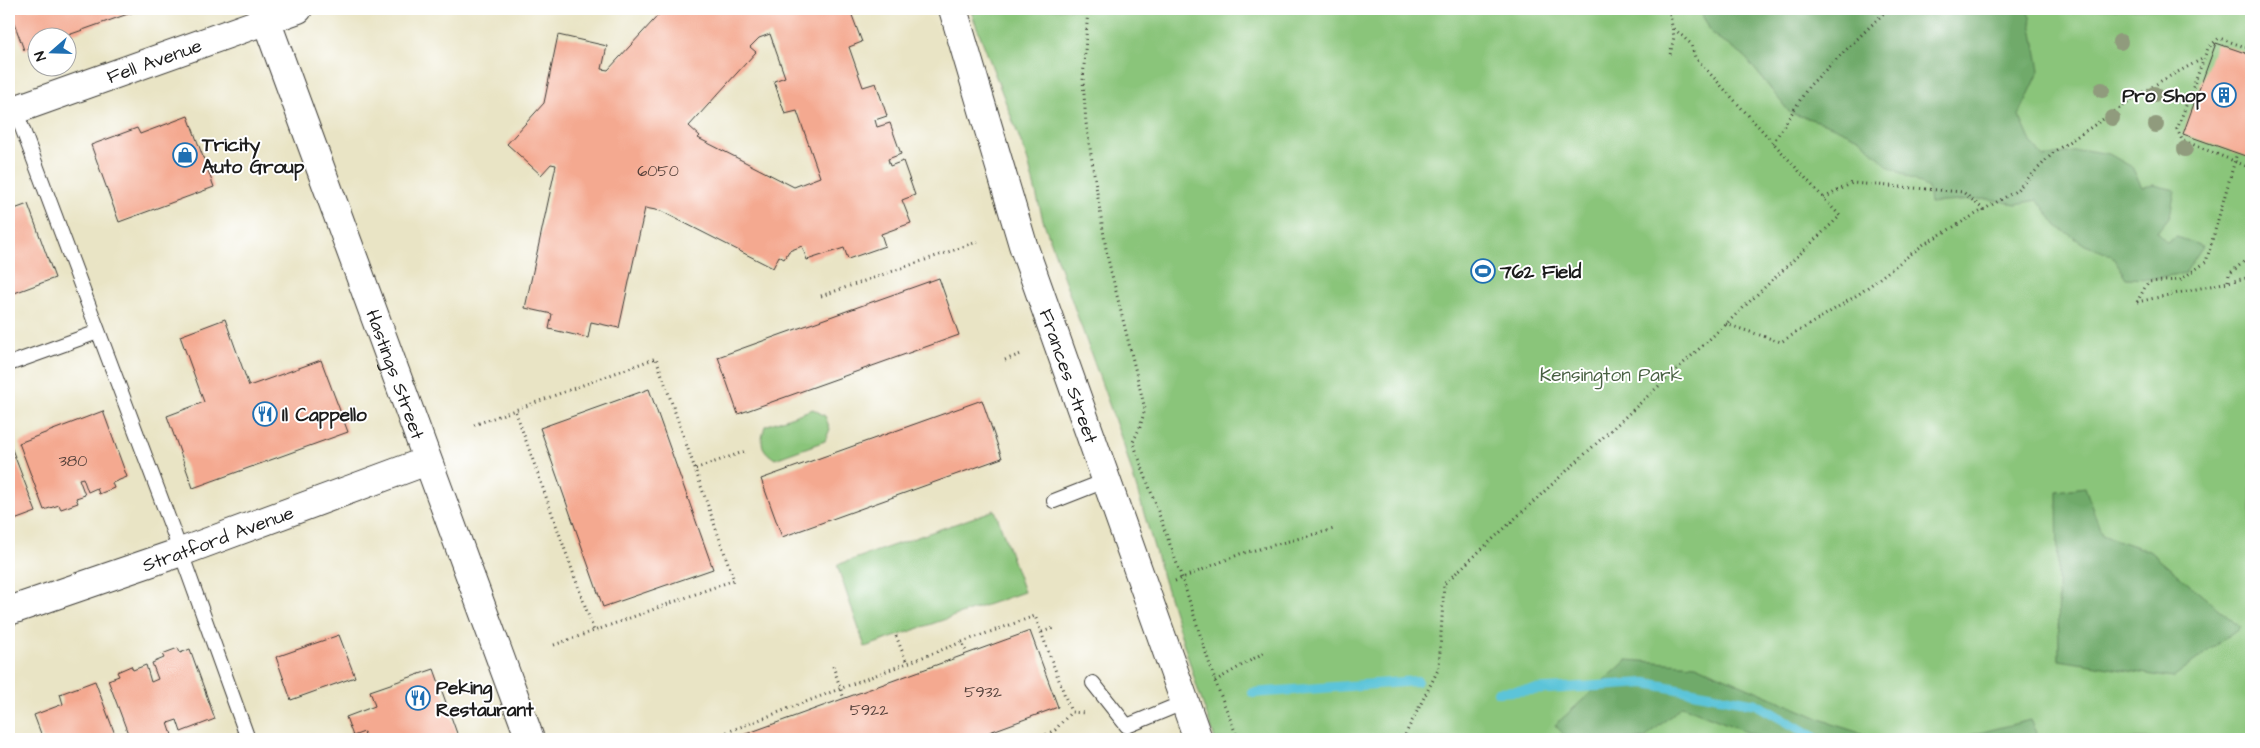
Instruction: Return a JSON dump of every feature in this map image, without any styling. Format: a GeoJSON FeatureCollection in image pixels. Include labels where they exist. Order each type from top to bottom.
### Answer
{"type":"FeatureCollection","features":[{"type":"Feature","properties":{"kind":"street","name":"Fell Avenue"},"geometry":{"type":"LineString","coordinates":[[11,105],[264,14],[298,9]]}},
{"type":"Feature","properties":{"kind":"street","name":"Frances Street"},"geometry":{"type":"LineString","coordinates":[[953,9],[1016,226],[1198,739]]}},
{"type":"Feature","properties":{"kind":"street","name":"Hastings Street"},"geometry":{"type":"LineString","coordinates":[[264,14],[530,739]]}},
{"type":"Feature","properties":{"kind":"street","name":"Stratford Avenue"},"geometry":{"type":"LineString","coordinates":[[9,611],[181,552],[427,461]]}},
{"type":"Feature","properties":{"kind":"lane"},"geometry":{"type":"LineString","coordinates":[[11,105],[181,552],[248,739]]}},
{"type":"Feature","properties":{"kind":"lane"},"geometry":{"type":"LineString","coordinates":[[9,364],[98,332]]}},
{"type":"Feature","properties":{"kind":"lane"},"geometry":{"type":"LineString","coordinates":[[1054,501],[1105,481]]}},
{"type":"Feature","properties":{"kind":"lane"},"geometry":{"type":"LineString","coordinates":[[1093,683],[1127,726],[1185,702]]}},
{"type":"Feature","properties":{"kind":"path"},"geometry":{"type":"LineString","coordinates":[[1088,9],[1083,80],[1086,123],[1107,255],[1145,409],[1133,442],[1182,578],[1215,681],[1238,739]]}},
{"type":"Feature","properties":{"kind":"path"},"geometry":{"type":"LineString","coordinates":[[1669,9],[1674,37],[1670,55]]}},
{"type":"Feature","properties":{"kind":"path"},"geometry":{"type":"LineString","coordinates":[[1773,143],[1809,86],[1888,9]]}},
{"type":"Feature","properties":{"kind":"path"},"geometry":{"type":"LineString","coordinates":[[1403,739],[1439,668],[1444,584],[1726,324],[1840,216],[1695,57],[1691,44],[1671,26]]}},
{"type":"Feature","properties":{"kind":"path"},"geometry":{"type":"LineString","coordinates":[[2251,49],[2219,38],[2208,48],[2177,129],[2182,140],[2251,168]]}},
{"type":"Feature","properties":{"kind":"path"},"geometry":{"type":"LineString","coordinates":[[1726,324],[1781,342],[1859,294],[1924,244],[2016,191],[2055,151],[2161,80],[2204,58]]}},
{"type":"Feature","properties":{"kind":"path"},"geometry":{"type":"LineString","coordinates":[[2237,153],[2206,262],[2180,280],[2148,282],[2137,302],[2251,277]]}},
{"type":"Feature","properties":{"kind":"path"},"geometry":{"type":"LineString","coordinates":[[1824,198],[1852,183],[1963,192],[1984,210]]}},
{"type":"Feature","properties":{"kind":"path"},"geometry":{"type":"LineString","coordinates":[[821,296],[980,241]]}},
{"type":"Feature","properties":{"kind":"path"},"geometry":{"type":"LineString","coordinates":[[2228,281],[2229,274],[2251,256]]}},
{"type":"Feature","properties":{"kind":"path"},"geometry":{"type":"LineString","coordinates":[[1005,360],[1021,354]]}},
{"type":"Feature","properties":{"kind":"path"},"geometry":{"type":"LineString","coordinates":[[474,425],[656,358],[734,580],[554,645]]}},
{"type":"Feature","properties":{"kind":"path"},"geometry":{"type":"LineString","coordinates":[[515,410],[594,631]]}},
{"type":"Feature","properties":{"kind":"path"},"geometry":{"type":"LineString","coordinates":[[695,469],[746,451]]}},
{"type":"Feature","properties":{"kind":"path"},"geometry":{"type":"LineString","coordinates":[[1146,592],[1240,554],[1334,529]]}},
{"type":"Feature","properties":{"kind":"path"},"geometry":{"type":"LineString","coordinates":[[722,734],[1035,616],[1071,712]]}},
{"type":"Feature","properties":{"kind":"path"},"geometry":{"type":"LineString","coordinates":[[1042,632],[1054,628]]}},
{"type":"Feature","properties":{"kind":"path"},"geometry":{"type":"LineString","coordinates":[[896,636],[907,663]]}},
{"type":"Feature","properties":{"kind":"path"},"geometry":{"type":"LineString","coordinates":[[962,642],[967,654]]}},
{"type":"Feature","properties":{"kind":"path"},"geometry":{"type":"LineString","coordinates":[[1215,681],[1265,652]]}},
{"type":"Feature","properties":{"kind":"path"},"geometry":{"type":"LineString","coordinates":[[833,666],[844,699]]}},
{"type":"Feature","properties":{"kind":"path"},"geometry":{"type":"LineString","coordinates":[[1071,712],[1090,714]]}},
{"type":"Feature","properties":{"kind":"path"},"geometry":{"type":"LineString","coordinates":[[1037,739],[1055,730],[1071,712]]}},
{"type":"Feature","properties":{"kind":"path"},"geometry":{"type":"LineString","coordinates":[[993,731],[996,739]]}},
{"type":"Feature","properties":{"kind":"green space","name":"Kensington Park"},"geometry":{"type":"Polygon","coordinates":[[[970,9],[2251,9],[2251,739],[1215,739],[1161,571],[1124,446],[1043,220],[1027,158],[970,9]]]}},
{"type":"Feature","properties":{"kind":"green space"},"geometry":{"type":"Polygon","coordinates":[[[1699,9],[2026,9],[2030,17],[2040,70],[2019,115],[2031,142],[2043,157],[2085,150],[2109,154],[2132,167],[2142,187],[2154,185],[2175,190],[2170,216],[2157,232],[2167,242],[2177,237],[2203,246],[2185,273],[2150,279],[2126,278],[2111,255],[2085,245],[2057,226],[2038,200],[2016,204],[1989,199],[1930,203],[1928,188],[1888,166],[1859,138],[1827,124],[1790,113],[1745,57],[1712,34],[1699,9]]]}},
{"type":"Feature","properties":{"kind":"green space"},"geometry":{"type":"Polygon","coordinates":[[[813,409],[825,416],[830,429],[825,441],[775,459],[766,452],[762,445],[765,426],[813,409]]]}},
{"type":"Feature","properties":{"kind":"green space"},"geometry":{"type":"Polygon","coordinates":[[[2085,487],[2102,535],[2149,551],[2240,627],[2172,678],[2059,660],[2057,491],[2085,487]]]}},
{"type":"Feature","properties":{"kind":"green space"},"geometry":{"type":"Polygon","coordinates":[[[995,510],[1024,592],[865,647],[837,565],[995,510]]]}},
{"type":"Feature","properties":{"kind":"green space"},"geometry":{"type":"Polygon","coordinates":[[[1627,660],[1696,665],[1835,725],[1880,739],[1765,739],[1682,706],[1644,739],[1568,739],[1555,725],[1627,660]]]}},
{"type":"Feature","properties":{"kind":"green space"},"geometry":{"type":"Polygon","coordinates":[[[2030,720],[2039,739],[1955,739],[2030,720]]]}},
{"type":"Feature","properties":{"kind":"building"},"geometry":{"type":"Polygon","coordinates":[[[9,9],[142,9],[78,32],[78,28],[28,28],[28,49],[24,50],[9,9]]]}},
{"type":"Feature","properties":{"kind":"building"},"geometry":{"type":"Polygon","coordinates":[[[664,9],[835,9],[838,15],[850,10],[862,42],[849,47],[863,87],[876,83],[887,116],[875,120],[877,127],[890,123],[901,154],[888,159],[890,166],[903,161],[915,195],[902,200],[911,223],[881,234],[885,246],[848,259],[844,248],[807,260],[802,246],[789,251],[784,259],[779,256],[773,268],[661,211],[645,208],[619,328],[591,322],[588,338],[549,329],[552,314],[525,308],[556,165],[551,164],[541,175],[507,144],[544,103],[558,35],[607,46],[602,69],[608,70],[664,9]],[[770,34],[759,38],[750,47],[756,52],[689,126],[700,136],[698,138],[794,187],[820,177],[797,111],[785,114],[774,81],[785,77],[770,34]]]}},
{"type":"Feature","properties":{"kind":"building","name":"Pro Shop"},"geometry":{"type":"Polygon","coordinates":[[[2216,43],[2251,55],[2251,158],[2183,134],[2216,43]]]}},
{"type":"Feature","properties":{"kind":"building"},"geometry":{"type":"Polygon","coordinates":[[[188,116],[214,187],[119,222],[91,145],[137,128],[140,134],[188,116]]]}},
{"type":"Feature","properties":{"kind":"building"},"geometry":{"type":"Polygon","coordinates":[[[28,204],[55,278],[9,295],[9,211],[28,204]]]}},
{"type":"Feature","properties":{"kind":"building"},"geometry":{"type":"Polygon","coordinates":[[[939,278],[959,335],[738,414],[718,357],[939,278]]]}},
{"type":"Feature","properties":{"kind":"building"},"geometry":{"type":"Polygon","coordinates":[[[225,319],[249,386],[321,360],[348,432],[193,488],[167,416],[204,402],[180,336],[225,319]]]}},
{"type":"Feature","properties":{"kind":"building"},"geometry":{"type":"Polygon","coordinates":[[[649,389],[713,569],[603,607],[540,428],[649,389]]]}},
{"type":"Feature","properties":{"kind":"building"},"geometry":{"type":"Polygon","coordinates":[[[982,400],[1002,458],[782,537],[761,479],[982,400]]]}},
{"type":"Feature","properties":{"kind":"building"},"geometry":{"type":"Polygon","coordinates":[[[103,411],[127,477],[112,483],[114,488],[99,494],[97,488],[88,492],[83,478],[79,479],[85,495],[76,498],[78,503],[61,509],[59,505],[44,510],[19,443],[103,411]]]}},
{"type":"Feature","properties":{"kind":"building"},"geometry":{"type":"Polygon","coordinates":[[[9,445],[36,512],[9,522],[9,445]]]}},
{"type":"Feature","properties":{"kind":"building"},"geometry":{"type":"Polygon","coordinates":[[[1030,631],[1058,707],[971,739],[732,739],[1030,631]]]}},
{"type":"Feature","properties":{"kind":"building"},"geometry":{"type":"Polygon","coordinates":[[[339,635],[355,677],[291,700],[276,657],[339,635]]]}},
{"type":"Feature","properties":{"kind":"building"},"geometry":{"type":"Polygon","coordinates":[[[178,648],[180,653],[190,649],[215,719],[181,732],[177,720],[168,723],[172,735],[160,739],[130,739],[108,680],[119,676],[117,672],[131,666],[133,670],[146,665],[151,682],[158,679],[152,663],[164,658],[162,654],[178,648]]]}},
{"type":"Feature","properties":{"kind":"building"},"geometry":{"type":"Polygon","coordinates":[[[434,669],[459,739],[366,739],[364,732],[353,736],[346,717],[375,706],[370,691],[434,669]]]}},
{"type":"Feature","properties":{"kind":"building"},"geometry":{"type":"Polygon","coordinates":[[[95,681],[116,737],[109,739],[43,739],[34,715],[63,704],[60,694],[95,681]]]}},
{"type":"Feature","properties":{"kind":"waterway"},"geometry":{"type":"LineString","coordinates":[[1253,693],[1417,681]]}},
{"type":"Feature","properties":{"kind":"waterway"},"geometry":{"type":"LineString","coordinates":[[1498,692],[1646,683],[1756,704],[1817,739]]}},
{"type":"Feature","properties":{"kind":"place","name":"Pro Shop"},"geometry":{"type":"Point","coordinates":[2224,95]}},
{"type":"Feature","properties":{"kind":"place","name":"Tricity Auto Group"},"geometry":{"type":"Point","coordinates":[185,155]}},
{"type":"Feature","properties":{"kind":"place","name":"762 Field"},"geometry":{"type":"Point","coordinates":[1483,271]}},
{"type":"Feature","properties":{"kind":"place","name":"Il Cappello"},"geometry":{"type":"Point","coordinates":[265,414]}},
{"type":"Feature","properties":{"kind":"place","name":"Peking Restaurant"},"geometry":{"type":"Point","coordinates":[418,698]}}]}
